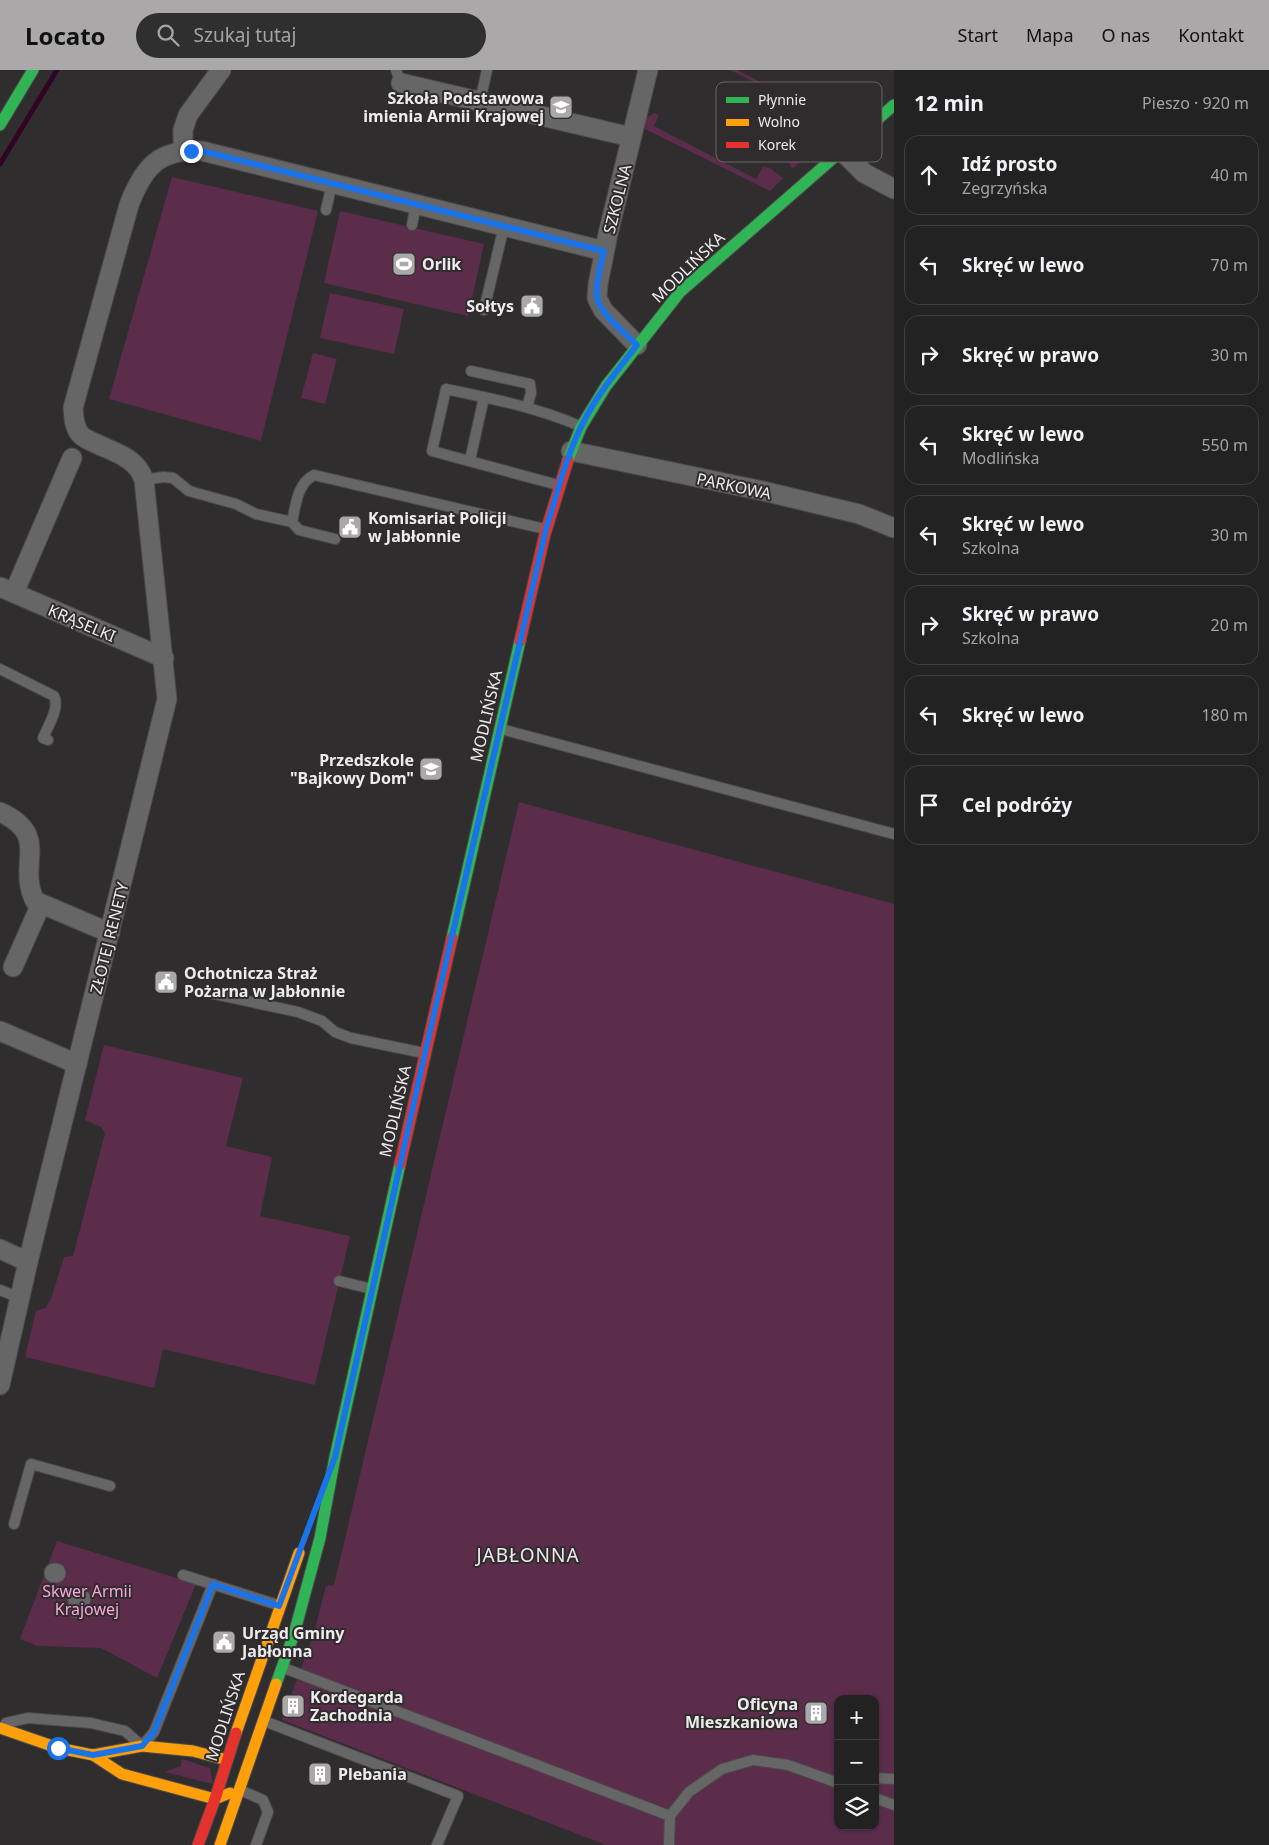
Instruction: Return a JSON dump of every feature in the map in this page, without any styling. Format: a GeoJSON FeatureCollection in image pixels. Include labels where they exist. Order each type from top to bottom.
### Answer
{"type":"FeatureCollection","features":[{"type":"Feature","properties":{"kind":"main road"},"geometry":{"type":"LineString","coordinates":[[0,125],[32,70]]}},
{"type":"Feature","properties":{"kind":"main road","name":"MODLIŃSKA"},"geometry":{"type":"LineString","coordinates":[[882,116],[894,105]]}},
{"type":"Feature","properties":{"kind":"main road","name":"MODLIŃSKA"},"geometry":{"type":"LineString","coordinates":[[220,1845],[294,1634],[320,1538],[335,1457],[425,1053],[546,529],[571,451],[581,427],[606,386],[680,292],[829,162]]}},
{"type":"Feature","properties":{"kind":"main road","name":"MODLIŃSKA"},"geometry":{"type":"LineString","coordinates":[[311,1522],[335,1457]]}},
{"type":"Feature","properties":{"kind":"main road","name":"MODLIŃSKA"},"geometry":{"type":"LineString","coordinates":[[198,1845],[279,1606],[304,1541]]}},
{"type":"Feature","properties":{"kind":"main road"},"geometry":{"type":"LineString","coordinates":[[0,1727],[58,1748],[93,1755],[142,1746],[193,1751],[227,1760],[239,1790],[215,1799],[122,1774],[93,1755]]}},
{"type":"Feature","properties":{"kind":"street"},"geometry":{"type":"LineString","coordinates":[[183,150],[183,130],[188,115],[221,70]]}},
{"type":"Feature","properties":{"kind":"street","name":"SZKOLNA"},"geometry":{"type":"LineString","coordinates":[[637,345],[603,310],[597,298],[604,251],[648,70]]}},
{"type":"Feature","properties":{"kind":"street"},"geometry":{"type":"LineString","coordinates":[[399,76],[480,101],[631,137]]}},
{"type":"Feature","properties":{"kind":"street"},"geometry":{"type":"LineString","coordinates":[[145,483],[141,470],[130,458],[85,439],[79,433],[74,421],[73,408],[134,191],[141,178],[151,166],[170,153],[183,150],[202,151],[604,251]]}},
{"type":"Feature","properties":{"kind":"street"},"geometry":{"type":"LineString","coordinates":[[853,162],[864,173],[894,189]]}},
{"type":"Feature","properties":{"kind":"street","name":"PARKOWA"},"geometry":{"type":"LineString","coordinates":[[571,451],[859,514],[894,528]]}},
{"type":"Feature","properties":{"kind":"street"},"geometry":{"type":"LineString","coordinates":[[4,590],[72,458]]}},
{"type":"Feature","properties":{"kind":"street","name":"ZŁOTEJ RENETY"},"geometry":{"type":"LineString","coordinates":[[0,1384],[28,1262],[167,699],[145,483]]}},
{"type":"Feature","properties":{"kind":"street","name":"KRĄSELKI"},"geometry":{"type":"LineString","coordinates":[[4,590],[164,658]]}},
{"type":"Feature","properties":{"kind":"street"},"geometry":{"type":"LineString","coordinates":[[0,812],[14,818],[26,832],[32,850],[28,875],[29,889],[35,901],[110,933]]}},
{"type":"Feature","properties":{"kind":"street"},"geometry":{"type":"LineString","coordinates":[[13,967],[41,904]]}},
{"type":"Feature","properties":{"kind":"street"},"geometry":{"type":"LineString","coordinates":[[0,1030],[78,1064]]}},
{"type":"Feature","properties":{"kind":"street"},"geometry":{"type":"LineString","coordinates":[[0,1249],[28,1262]]}},
{"type":"Feature","properties":{"kind":"lane"},"geometry":{"type":"LineString","coordinates":[[480,101],[487,70]]}},
{"type":"Feature","properties":{"kind":"lane"},"geometry":{"type":"LineString","coordinates":[[326,210],[332,183]]}},
{"type":"Feature","properties":{"kind":"lane"},"geometry":{"type":"LineString","coordinates":[[412,225],[416,204]]}},
{"type":"Feature","properties":{"kind":"lane"},"geometry":{"type":"LineString","coordinates":[[484,310],[504,226]]}},
{"type":"Feature","properties":{"kind":"lane"},"geometry":{"type":"LineString","coordinates":[[471,371],[530,384],[531,393],[527,406]]}},
{"type":"Feature","properties":{"kind":"lane"},"geometry":{"type":"LineString","coordinates":[[560,485],[432,451],[446,389],[527,406],[581,427]]}},
{"type":"Feature","properties":{"kind":"lane"},"geometry":{"type":"LineString","coordinates":[[470,460],[484,397]]}},
{"type":"Feature","properties":{"kind":"lane"},"geometry":{"type":"LineString","coordinates":[[292,522],[300,488],[305,480],[314,475],[546,529]]}},
{"type":"Feature","properties":{"kind":"lane"},"geometry":{"type":"LineString","coordinates":[[145,483],[163,477],[173,478],[189,491],[236,504],[256,514],[292,522],[299,530],[335,539]]}},
{"type":"Feature","properties":{"kind":"lane"},"geometry":{"type":"LineString","coordinates":[[0,669],[54,696],[57,701],[56,708],[43,738],[48,740]]}},
{"type":"Feature","properties":{"kind":"lane"},"geometry":{"type":"LineString","coordinates":[[500,729],[894,834]]}},
{"type":"Feature","properties":{"kind":"lane"},"geometry":{"type":"LineString","coordinates":[[205,992],[298,1012],[322,1021],[335,1032],[351,1038],[425,1053]]}},
{"type":"Feature","properties":{"kind":"lane"},"geometry":{"type":"LineString","coordinates":[[339,1282],[373,1289]]}},
{"type":"Feature","properties":{"kind":"lane"},"geometry":{"type":"LineString","coordinates":[[0,1290],[20,1298]]}},
{"type":"Feature","properties":{"kind":"lane"},"geometry":{"type":"LineString","coordinates":[[14,1524],[31,1464],[110,1486]]}},
{"type":"Feature","properties":{"kind":"lane"},"geometry":{"type":"LineString","coordinates":[[183,1575],[279,1606]]}},
{"type":"Feature","properties":{"kind":"lane"},"geometry":{"type":"LineString","coordinates":[[0,1727],[28,1718],[91,1723],[125,1731],[142,1746],[154,1732],[213,1584]]}},
{"type":"Feature","properties":{"kind":"lane"},"geometry":{"type":"LineString","coordinates":[[261,1660],[670,1816]]}},
{"type":"Feature","properties":{"kind":"lane"},"geometry":{"type":"LineString","coordinates":[[263,1720],[458,1796],[437,1845]]}},
{"type":"Feature","properties":{"kind":"lane"},"geometry":{"type":"LineString","coordinates":[[669,1845],[670,1816],[689,1792],[722,1769],[753,1760],[788,1765],[834,1782]]}},
{"type":"Feature","properties":{"kind":"lane"},"geometry":{"type":"LineString","coordinates":[[821,1777],[834,1777]]}},
{"type":"Feature","properties":{"kind":"lane"},"geometry":{"type":"LineString","coordinates":[[879,1778],[894,1779]]}},
{"type":"Feature","properties":{"kind":"lane"},"geometry":{"type":"LineString","coordinates":[[239,1790],[263,1800],[268,1812],[256,1845]]}},
{"type":"Feature","properties":{"kind":"lane"},"geometry":{"type":"LineString","coordinates":[[879,1799],[894,1805]]}},
{"type":"Feature","properties":{"kind":"green space"},"geometry":{"type":"Polygon","coordinates":[[[730,70],[737,70],[761,82],[754,82],[730,70]]]}},
{"type":"Feature","properties":{"kind":"green space"},"geometry":{"type":"Polygon","coordinates":[[[654,113],[659,115],[654,126],[716,158],[716,162],[723,162],[756,179],[763,167],[770,168],[783,178],[770,191],[641,127],[644,119],[654,113]]]}},
{"type":"Feature","properties":{"kind":"green space"},"geometry":{"type":"Polygon","coordinates":[[[789,162],[801,162],[792,169],[789,162]]]}},
{"type":"Feature","properties":{"kind":"green space"},"geometry":{"type":"Polygon","coordinates":[[[172,177],[318,211],[261,441],[109,399],[172,177]]]}},
{"type":"Feature","properties":{"kind":"green space","name":"Orlik"},"geometry":{"type":"Polygon","coordinates":[[[340,211],[484,244],[468,316],[324,283],[340,211]]]}},
{"type":"Feature","properties":{"kind":"green space"},"geometry":{"type":"Polygon","coordinates":[[[330,293],[404,309],[394,354],[320,338],[330,293]]]}},
{"type":"Feature","properties":{"kind":"green space"},"geometry":{"type":"Polygon","coordinates":[[[313,353],[337,359],[325,404],[301,398],[313,353]]]}},
{"type":"Feature","properties":{"kind":"green space"},"geometry":{"type":"Polygon","coordinates":[[[519,802],[894,904],[894,1845],[606,1845],[282,1720],[314,1633],[326,1586],[334,1585],[519,802]]]}},
{"type":"Feature","properties":{"kind":"green space"},"geometry":{"type":"Polygon","coordinates":[[[104,1045],[243,1078],[226,1146],[272,1157],[260,1216],[350,1236],[315,1385],[163,1349],[154,1388],[25,1357],[36,1311],[45,1308],[51,1299],[64,1257],[73,1256],[105,1133],[101,1127],[85,1120],[104,1045]]]}},
{"type":"Feature","properties":{"kind":"green space","name":"Skwer Armii Krajowej"},"geometry":{"type":"Polygon","coordinates":[[[57,1541],[196,1584],[157,1678],[101,1648],[37,1646],[20,1639],[57,1541]]]}},
{"type":"Feature","properties":{"kind":"green space"},"geometry":{"type":"Polygon","coordinates":[[[182,1759],[210,1768],[213,1784],[165,1772],[181,1766],[182,1759]]]}},
{"type":"Feature","properties":{"kind":"waterway"},"geometry":{"type":"LineString","coordinates":[[0,164],[57,70]]}},
{"type":"Feature","properties":{"kind":"traffic: fast"},"geometry":{"type":"LineString","coordinates":[[0,125],[33,70]]}},
{"type":"Feature","properties":{"kind":"traffic: fast"},"geometry":{"type":"LineString","coordinates":[[882,115],[894,105]]}},
{"type":"Feature","properties":{"kind":"traffic: fast"},"geometry":{"type":"LineString","coordinates":[[568,460],[581,427],[606,386],[680,292],[829,162]]}},
{"type":"Feature","properties":{"kind":"traffic: fast"},"geometry":{"type":"LineString","coordinates":[[452,938],[520,641]]}},
{"type":"Feature","properties":{"kind":"traffic: fast"},"geometry":{"type":"LineString","coordinates":[[276,1684],[294,1634],[320,1538],[335,1457],[400,1164]]}},
{"type":"Feature","properties":{"kind":"traffic: slow"},"geometry":{"type":"LineString","coordinates":[[236,1733],[299,1553]]}},
{"type":"Feature","properties":{"kind":"traffic: slow"},"geometry":{"type":"LineString","coordinates":[[220,1845],[276,1684]]}},
{"type":"Feature","properties":{"kind":"traffic: slow"},"geometry":{"type":"LineString","coordinates":[[0,1728],[58,1748],[93,1755],[142,1746],[193,1751],[227,1760]]}},
{"type":"Feature","properties":{"kind":"traffic: slow"},"geometry":{"type":"LineString","coordinates":[[93,1755],[122,1774],[215,1799],[230,1793]]}},
{"type":"Feature","properties":{"kind":"traffic: jam"},"geometry":{"type":"LineString","coordinates":[[520,641],[545,534],[568,460]]}},
{"type":"Feature","properties":{"kind":"traffic: jam"},"geometry":{"type":"LineString","coordinates":[[400,1164],[452,938]]}},
{"type":"Feature","properties":{"kind":"traffic: jam"},"geometry":{"type":"LineString","coordinates":[[198,1845],[236,1733]]}},
{"type":"Feature","properties":{"kind":"place","name":"Szkoła Podstawowa imienia Armii Krajowej"},"geometry":{"type":"Point","coordinates":[561,107]}},
{"type":"Feature","properties":{"kind":"place","name":"Orlik"},"geometry":{"type":"Point","coordinates":[404,264]}},
{"type":"Feature","properties":{"kind":"place","name":"Sołtys"},"geometry":{"type":"Point","coordinates":[532,306]}},
{"type":"Feature","properties":{"kind":"place","name":"Komisariat Policji w Jabłonnie"},"geometry":{"type":"Point","coordinates":[350,527]}},
{"type":"Feature","properties":{"kind":"place","name":"Przedszkole \"Bajkowy Dom\""},"geometry":{"type":"Point","coordinates":[431,769]}},
{"type":"Feature","properties":{"kind":"place","name":"Ochotnicza Straż Pożarna w Jabłonnie"},"geometry":{"type":"Point","coordinates":[166,982]}},
{"type":"Feature","properties":{"kind":"place","name":"Urząd Gminy Jabłonna"},"geometry":{"type":"Point","coordinates":[224,1642]}},
{"type":"Feature","properties":{"kind":"place","name":"Kordegarda Zachodnia"},"geometry":{"type":"Point","coordinates":[293,1706]}},
{"type":"Feature","properties":{"kind":"place","name":"Oficyna Mieszkaniowa"},"geometry":{"type":"Point","coordinates":[816,1713]}},
{"type":"Feature","properties":{"kind":"place","name":"Plebania"},"geometry":{"type":"Point","coordinates":[320,1774]}},
{"type":"Feature","properties":{"kind":"district","name":"JABŁONNA"},"geometry":{"type":"Point","coordinates":[528,1555]}},
{"type":"Feature","properties":{"kind":"route"},"geometry":{"type":"LineString","coordinates":[[58,1748],[93,1755],[142,1746],[154,1732],[213,1584],[279,1606],[335,1457],[425,1053],[546,529],[567,463],[581,427],[606,386],[637,345],[610,319],[597,298],[604,251],[202,151],[191,151]]}}]}
